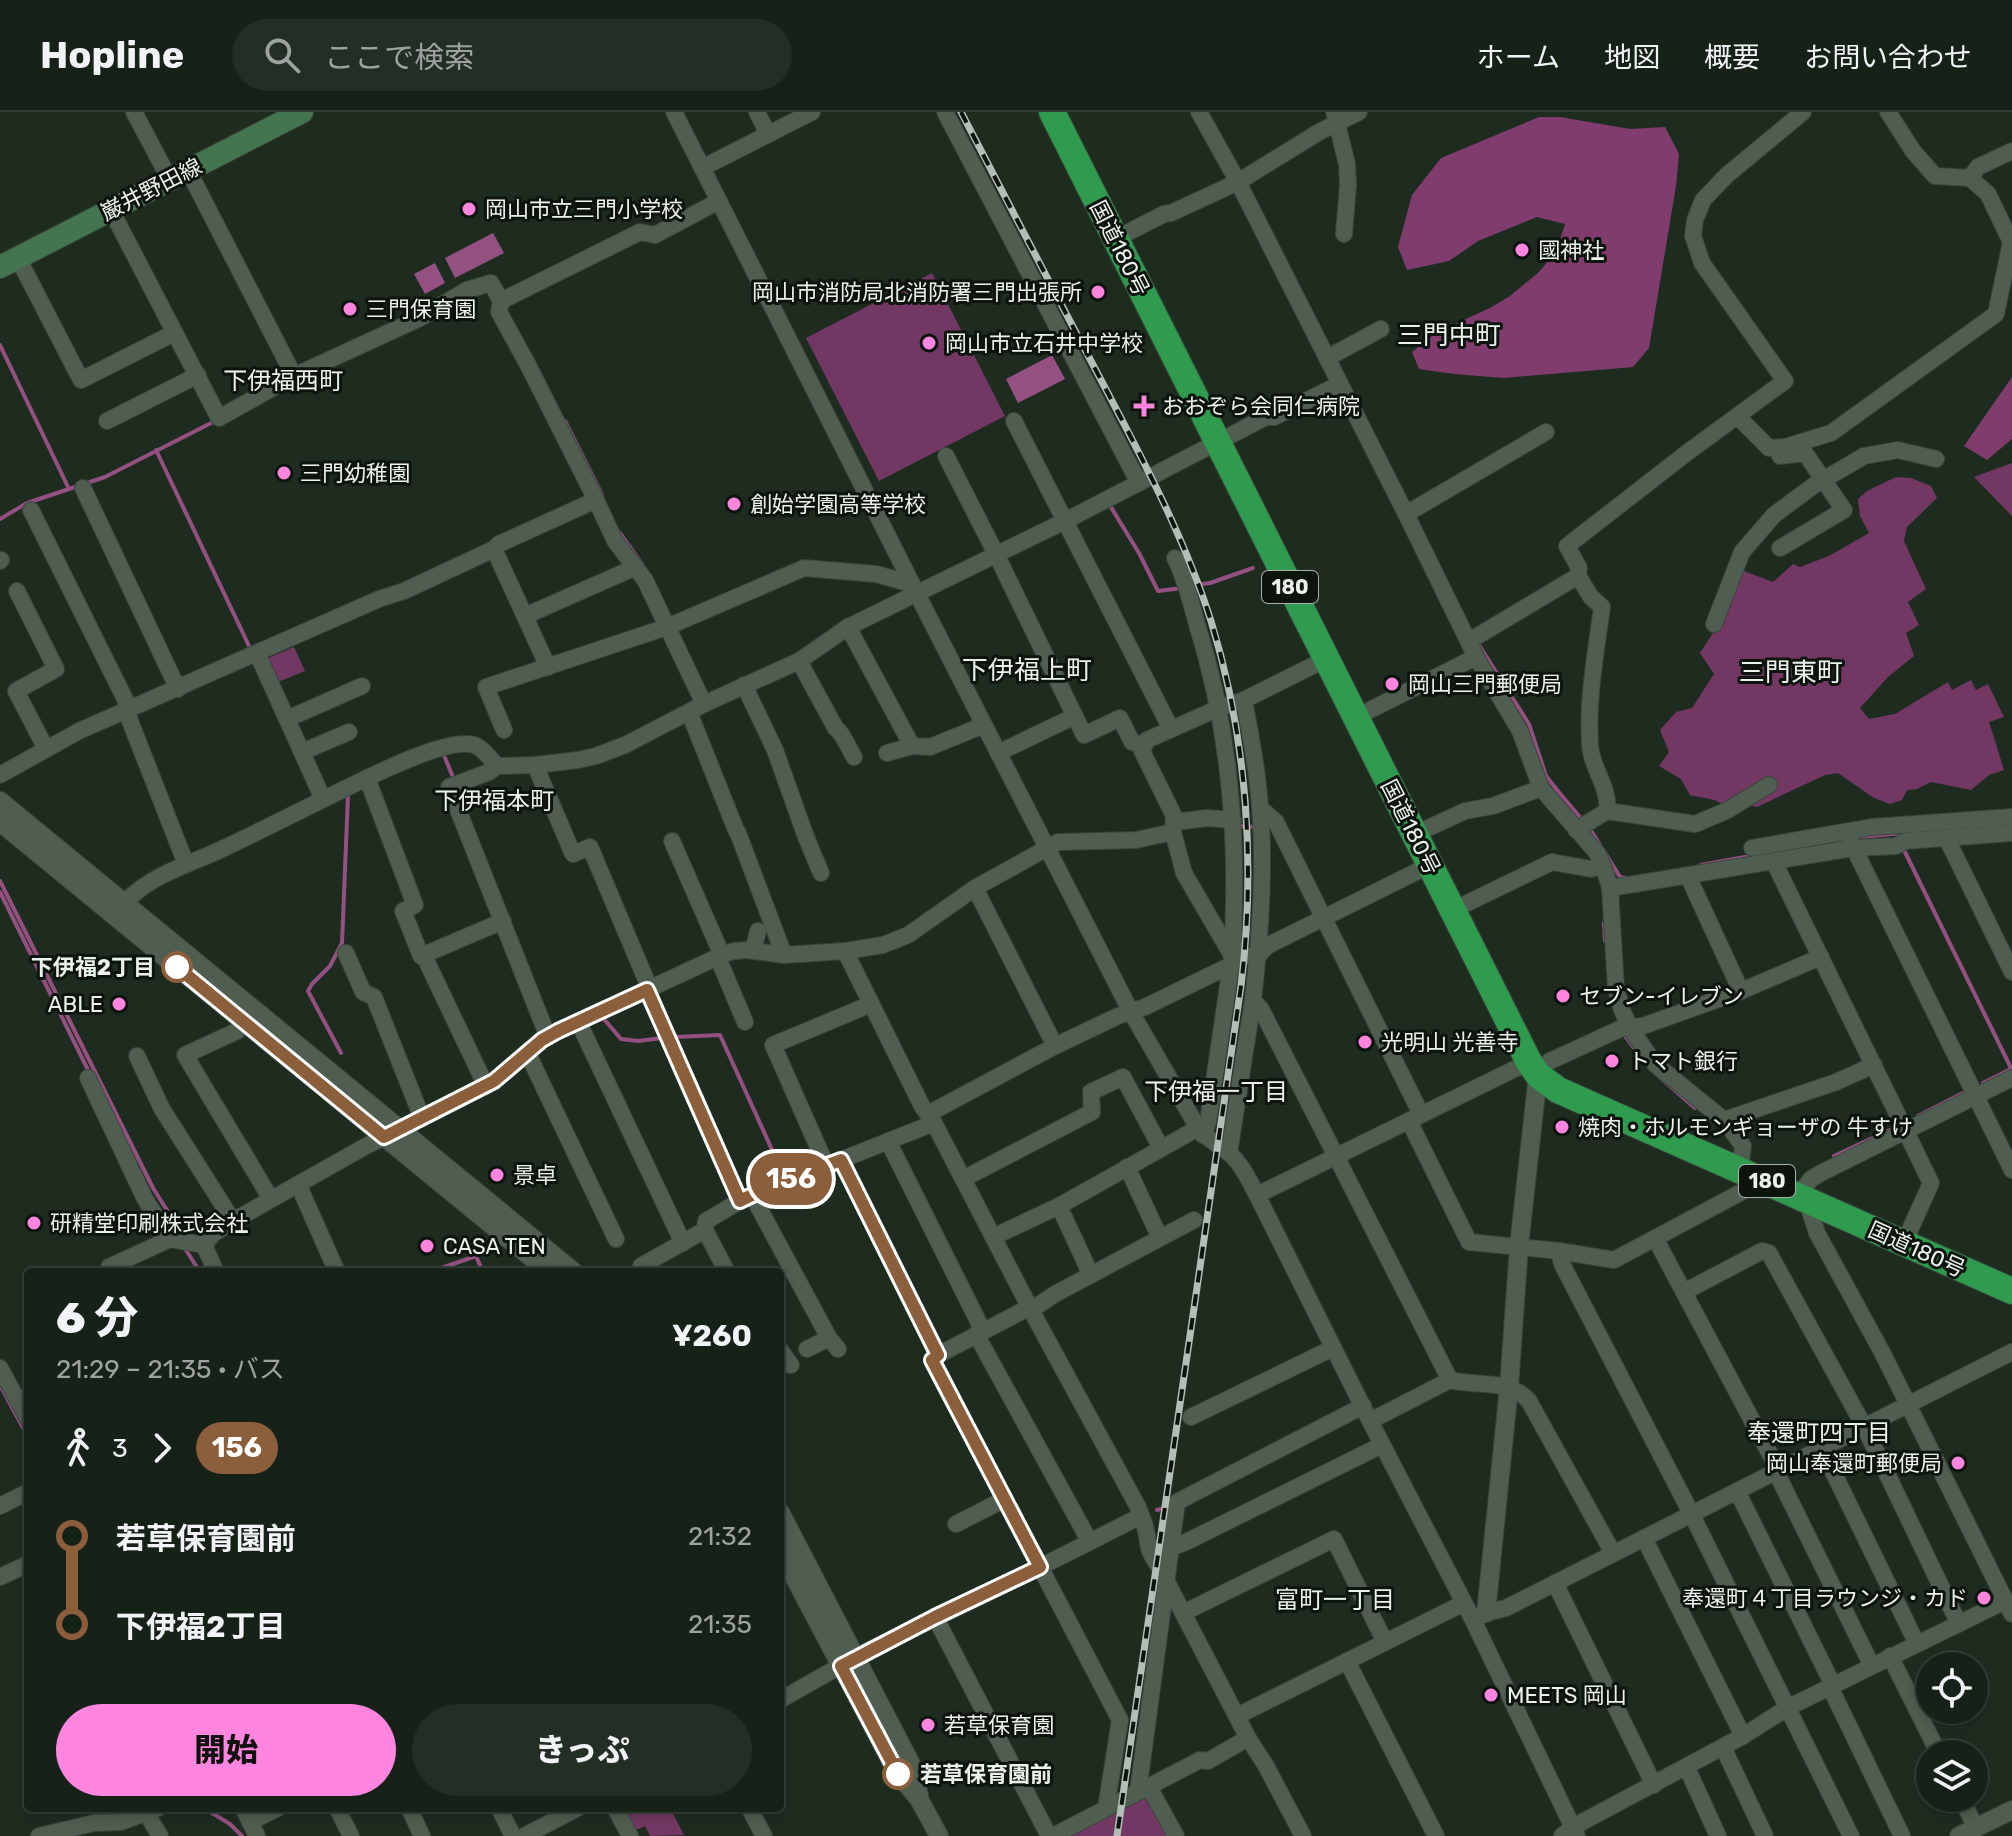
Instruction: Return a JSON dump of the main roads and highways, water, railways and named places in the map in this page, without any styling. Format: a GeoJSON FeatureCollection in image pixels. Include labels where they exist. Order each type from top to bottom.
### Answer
{"type":"FeatureCollection","features":[{"type":"Feature","properties":{"kind":"highway","name":"国道180号"},"geometry":{"type":"LineString","coordinates":[[1052,112],[1533,1068],[1558,1090],[2012,1291]]}},
{"type":"Feature","properties":{"kind":"main road","name":"巌井野田線"},"geometry":{"type":"LineString","coordinates":[[9,262],[302,112]]}},
{"type":"Feature","properties":{"kind":"waterway"},"geometry":{"type":"LineString","coordinates":[[0,345],[69,489]]}},
{"type":"Feature","properties":{"kind":"waterway"},"geometry":{"type":"LineString","coordinates":[[0,519],[27,503],[105,477],[215,421]]}},
{"type":"Feature","properties":{"kind":"waterway"},"geometry":{"type":"LineString","coordinates":[[565,421],[602,495]]}},
{"type":"Feature","properties":{"kind":"waterway"},"geometry":{"type":"LineString","coordinates":[[156,450],[250,648]]}},
{"type":"Feature","properties":{"kind":"waterway"},"geometry":{"type":"LineString","coordinates":[[1109,504],[1158,591],[1182,588]]}},
{"type":"Feature","properties":{"kind":"waterway"},"geometry":{"type":"LineString","coordinates":[[619,532],[642,564]]}},
{"type":"Feature","properties":{"kind":"waterway"},"geometry":{"type":"LineString","coordinates":[[1190,586],[1210,583],[1253,568]]}},
{"type":"Feature","properties":{"kind":"waterway"},"geometry":{"type":"LineString","coordinates":[[1477,642],[1529,724],[1546,776],[1584,822]]}},
{"type":"Feature","properties":{"kind":"waterway"},"geometry":{"type":"LineString","coordinates":[[443,753],[455,782]]}},
{"type":"Feature","properties":{"kind":"waterway"},"geometry":{"type":"LineString","coordinates":[[341,1053],[308,991],[330,966],[342,943],[348,795]]}},
{"type":"Feature","properties":{"kind":"waterway"},"geometry":{"type":"LineString","coordinates":[[1239,826],[1255,827]]}},
{"type":"Feature","properties":{"kind":"waterway"},"geometry":{"type":"LineString","coordinates":[[1590,829],[1620,877],[1626,878]]}},
{"type":"Feature","properties":{"kind":"waterway"},"geometry":{"type":"LineString","coordinates":[[1859,837],[1926,831]]}},
{"type":"Feature","properties":{"kind":"waterway"},"geometry":{"type":"LineString","coordinates":[[1902,846],[2012,1070]]}},
{"type":"Feature","properties":{"kind":"waterway"},"geometry":{"type":"LineString","coordinates":[[1701,865],[1756,855]]}},
{"type":"Feature","properties":{"kind":"waterway"},"geometry":{"type":"LineString","coordinates":[[0,881],[153,1188],[180,1231]]}},
{"type":"Feature","properties":{"kind":"waterway"},"geometry":{"type":"LineString","coordinates":[[0,892],[90,1074]]}},
{"type":"Feature","properties":{"kind":"waterway"},"geometry":{"type":"LineString","coordinates":[[1604,923],[1605,941]]}},
{"type":"Feature","properties":{"kind":"waterway"},"geometry":{"type":"LineString","coordinates":[[603,1018],[621,1039],[638,1041],[662,1038]]}},
{"type":"Feature","properties":{"kind":"waterway"},"geometry":{"type":"LineString","coordinates":[[1623,1033],[1646,1064]]}},
{"type":"Feature","properties":{"kind":"waterway"},"geometry":{"type":"LineString","coordinates":[[675,1037],[720,1035],[783,1174]]}},
{"type":"Feature","properties":{"kind":"waterway"},"geometry":{"type":"LineString","coordinates":[[1983,1083],[2011,1069]]}},
{"type":"Feature","properties":{"kind":"waterway"},"geometry":{"type":"LineString","coordinates":[[1655,1073],[1695,1108]]}},
{"type":"Feature","properties":{"kind":"waterway"},"geometry":{"type":"LineString","coordinates":[[1918,1116],[1963,1093]]}},
{"type":"Feature","properties":{"kind":"waterway"},"geometry":{"type":"LineString","coordinates":[[1834,1156],[1892,1129]]}},
{"type":"Feature","properties":{"kind":"waterway"},"geometry":{"type":"LineString","coordinates":[[184,1247],[197,1268]]}},
{"type":"Feature","properties":{"kind":"waterway"},"geometry":{"type":"LineString","coordinates":[[442,1268],[476,1256],[481,1268]]}},
{"type":"Feature","properties":{"kind":"waterway"},"geometry":{"type":"LineString","coordinates":[[0,1385],[24,1430]]}},
{"type":"Feature","properties":{"kind":"waterway"},"geometry":{"type":"LineString","coordinates":[[1157,1510],[1171,1506]]}},
{"type":"Feature","properties":{"kind":"waterway"},"geometry":{"type":"LineString","coordinates":[[210,1812],[242,1836]]}},
{"type":"Feature","properties":{"kind":"railway"},"geometry":{"type":"LineString","coordinates":[[961,112],[1132,439],[1188,558],[1223,665],[1233,710],[1245,802],[1248,894],[1241,986],[1117,1836]]}},
{"type":"Feature","properties":{"kind":"place","name":"岡山市立三門小学校"},"geometry":{"type":"Point","coordinates":[469,209]}},
{"type":"Feature","properties":{"kind":"place","name":"國神社"},"geometry":{"type":"Point","coordinates":[1522,250]}},
{"type":"Feature","properties":{"kind":"place","name":"岡山市消防局北消防署三門出張所"},"geometry":{"type":"Point","coordinates":[1098,292]}},
{"type":"Feature","properties":{"kind":"place","name":"三門保育園"},"geometry":{"type":"Point","coordinates":[350,309]}},
{"type":"Feature","properties":{"kind":"place","name":"岡山市立石井中学校"},"geometry":{"type":"Point","coordinates":[929,343]}},
{"type":"Feature","properties":{"kind":"place","name":"おおぞら会同仁病院"},"geometry":{"type":"Point","coordinates":[1144,406]}},
{"type":"Feature","properties":{"kind":"place","name":"三門幼稚園"},"geometry":{"type":"Point","coordinates":[284,473]}},
{"type":"Feature","properties":{"kind":"place","name":"創始学園高等学校"},"geometry":{"type":"Point","coordinates":[734,504]}},
{"type":"Feature","properties":{"kind":"place","name":"岡山三門郵便局"},"geometry":{"type":"Point","coordinates":[1392,684]}},
{"type":"Feature","properties":{"kind":"place","name":"下伊福2丁目"},"geometry":{"type":"Point","coordinates":[177,967]}},
{"type":"Feature","properties":{"kind":"place","name":"セブン-イレブン"},"geometry":{"type":"Point","coordinates":[1563,996]}},
{"type":"Feature","properties":{"kind":"place","name":"ABLE"},"geometry":{"type":"Point","coordinates":[119,1004]}},
{"type":"Feature","properties":{"kind":"place","name":"光明山 光善寺"},"geometry":{"type":"Point","coordinates":[1365,1042]}},
{"type":"Feature","properties":{"kind":"place","name":"トマト銀行"},"geometry":{"type":"Point","coordinates":[1612,1061]}},
{"type":"Feature","properties":{"kind":"place","name":"焼肉・ホルモンギョーザの 牛すけ"},"geometry":{"type":"Point","coordinates":[1562,1127]}},
{"type":"Feature","properties":{"kind":"place","name":"景卓"},"geometry":{"type":"Point","coordinates":[497,1175]}},
{"type":"Feature","properties":{"kind":"place","name":"研精堂印刷株式会社"},"geometry":{"type":"Point","coordinates":[34,1223]}},
{"type":"Feature","properties":{"kind":"place","name":"CASA TEN"},"geometry":{"type":"Point","coordinates":[427,1246]}},
{"type":"Feature","properties":{"kind":"place","name":"岡山奉還町郵便局"},"geometry":{"type":"Point","coordinates":[1958,1463]}},
{"type":"Feature","properties":{"kind":"place","name":"奉還町４丁目ラウンジ・カド"},"geometry":{"type":"Point","coordinates":[1984,1598]}},
{"type":"Feature","properties":{"kind":"place","name":"MEETS 岡山"},"geometry":{"type":"Point","coordinates":[1491,1695]}},
{"type":"Feature","properties":{"kind":"place","name":"若草保育園"},"geometry":{"type":"Point","coordinates":[928,1725]}},
{"type":"Feature","properties":{"kind":"place","name":"若草保育園前"},"geometry":{"type":"Point","coordinates":[898,1774]}},
{"type":"Feature","properties":{"kind":"district","name":"三門中町"},"geometry":{"type":"Point","coordinates":[1449,335]}},
{"type":"Feature","properties":{"kind":"district","name":"下伊福西町"},"geometry":{"type":"Point","coordinates":[283,381]}},
{"type":"Feature","properties":{"kind":"district","name":"下伊福上町"},"geometry":{"type":"Point","coordinates":[1027,670]}},
{"type":"Feature","properties":{"kind":"district","name":"三門東町"},"geometry":{"type":"Point","coordinates":[1791,672]}},
{"type":"Feature","properties":{"kind":"district","name":"下伊福本町"},"geometry":{"type":"Point","coordinates":[494,801]}},
{"type":"Feature","properties":{"kind":"district","name":"下伊福一丁目"},"geometry":{"type":"Point","coordinates":[1216,1092]}},
{"type":"Feature","properties":{"kind":"district","name":"奉還町四丁目"},"geometry":{"type":"Point","coordinates":[1819,1433]}},
{"type":"Feature","properties":{"kind":"district","name":"富町一丁目"},"geometry":{"type":"Point","coordinates":[1335,1600]}}]}
